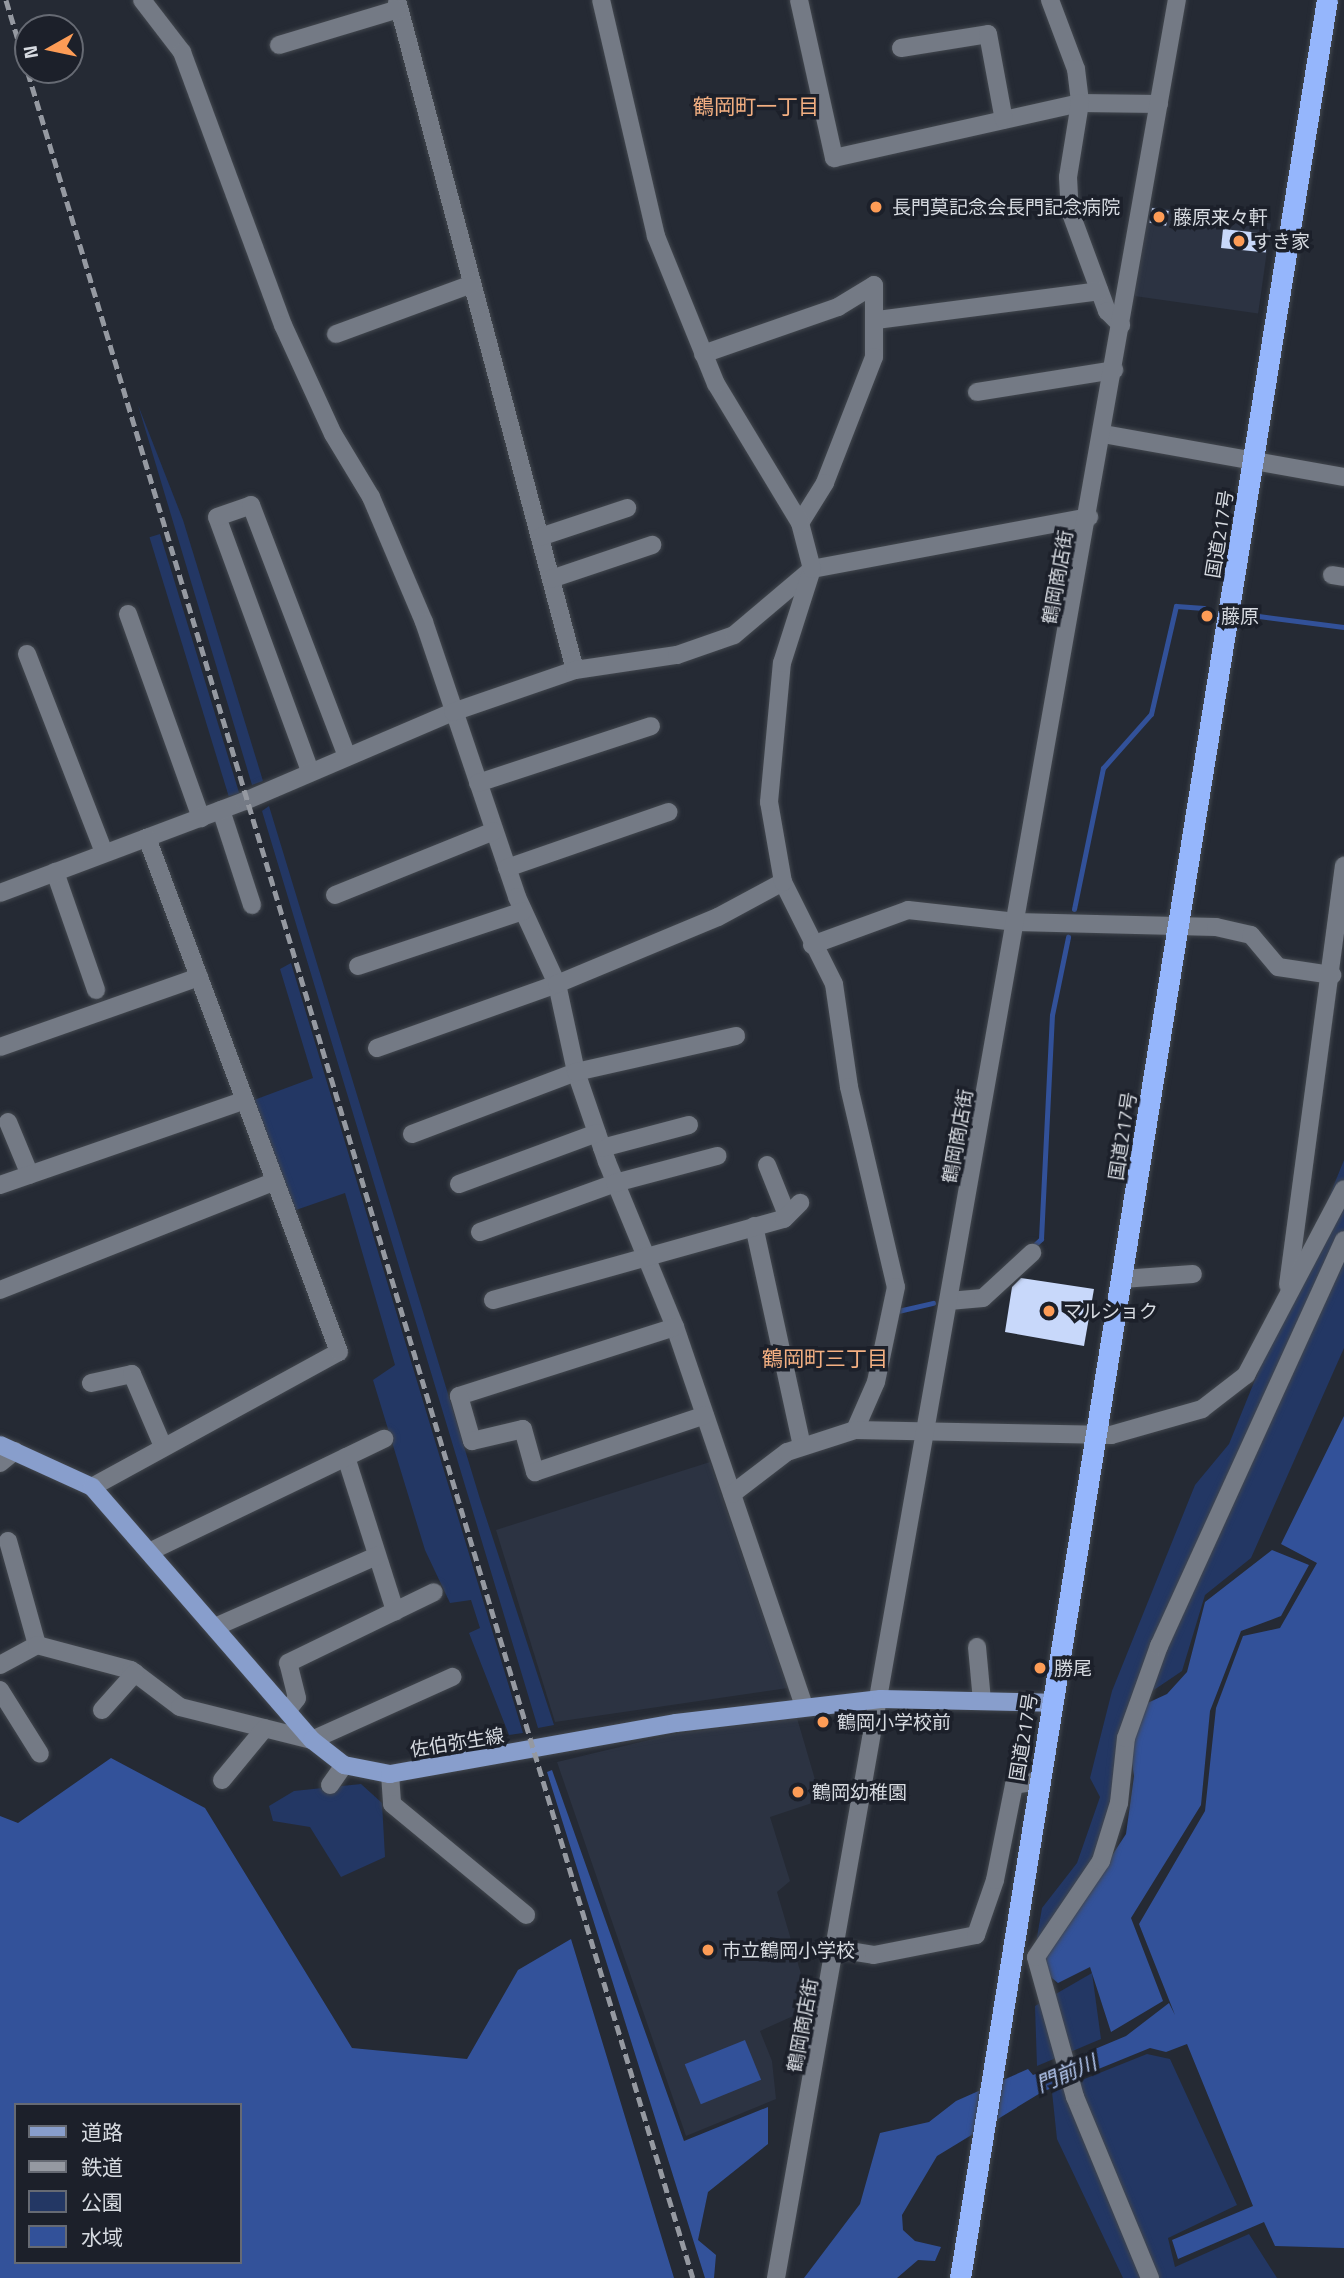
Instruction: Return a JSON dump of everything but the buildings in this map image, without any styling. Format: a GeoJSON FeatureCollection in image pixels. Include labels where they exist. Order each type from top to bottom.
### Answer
{"type":"FeatureCollection","features":[{"type":"Feature","properties":{"kind":"highway","name":"国道217号"},"geometry":{"type":"LineString","coordinates":[[960,2278],[984,2138],[996,2026],[1097,1434],[1327,0]]}},
{"type":"Feature","properties":{"kind":"main road","name":"佐伯弥生線"},"geometry":{"type":"LineString","coordinates":[[7,1448],[92,1487],[151,1551],[312,1740],[344,1765],[390,1774],[804,1707],[881,1699],[1051,1703]]}},
{"type":"Feature","properties":{"kind":"street"},"geometry":{"type":"LineString","coordinates":[[142,0],[187,64],[283,325],[333,434],[371,497],[453,712],[523,911],[557,984],[576,1072],[599,1141],[675,1327],[804,1707]]}},
{"type":"Feature","properties":{"kind":"street"},"geometry":{"type":"LineString","coordinates":[[601,0],[656,236],[703,354],[800,523],[812,569],[782,663],[769,802],[783,882],[812,945],[834,984],[849,1087],[896,1287],[876,1382],[855,1430]]}},
{"type":"Feature","properties":{"kind":"street"},"geometry":{"type":"LineString","coordinates":[[799,0],[834,158],[1080,103],[1159,104]]}},
{"type":"Feature","properties":{"kind":"street"},"geometry":{"type":"LineString","coordinates":[[1050,0],[1076,69],[1080,103],[1068,177],[1070,211],[1099,291],[1121,325]]}},
{"type":"Feature","properties":{"kind":"street","name":"鶴岡商店街"},"geometry":{"type":"LineString","coordinates":[[781,2276],[1177,0]]}},
{"type":"Feature","properties":{"kind":"street"},"geometry":{"type":"LineString","coordinates":[[279,45],[398,4],[575,670]]}},
{"type":"Feature","properties":{"kind":"street"},"geometry":{"type":"LineString","coordinates":[[901,48],[988,34],[1004,120]]}},
{"type":"Feature","properties":{"kind":"street"},"geometry":{"type":"LineString","coordinates":[[336,334],[472,284]]}},
{"type":"Feature","properties":{"kind":"street"},"geometry":{"type":"LineString","coordinates":[[703,354],[838,307],[874,285],[877,320],[874,357],[854,417],[800,523]]}},
{"type":"Feature","properties":{"kind":"street"},"geometry":{"type":"LineString","coordinates":[[877,320],[1099,291]]}},
{"type":"Feature","properties":{"kind":"street"},"geometry":{"type":"LineString","coordinates":[[977,392],[1114,370]]}},
{"type":"Feature","properties":{"kind":"street"},"geometry":{"type":"LineString","coordinates":[[1103,433],[1344,477]]}},
{"type":"Feature","properties":{"kind":"street"},"geometry":{"type":"LineString","coordinates":[[310,771],[217,516],[251,505],[347,756]]}},
{"type":"Feature","properties":{"kind":"street"},"geometry":{"type":"LineString","coordinates":[[540,537],[626,508]]}},
{"type":"Feature","properties":{"kind":"street"},"geometry":{"type":"LineString","coordinates":[[0,893],[201,818],[453,712],[575,670],[677,655],[734,635],[812,569],[1089,517]]}},
{"type":"Feature","properties":{"kind":"street"},"geometry":{"type":"LineString","coordinates":[[551,579],[652,545]]}},
{"type":"Feature","properties":{"kind":"street"},"geometry":{"type":"LineString","coordinates":[[128,614],[201,818]]}},
{"type":"Feature","properties":{"kind":"street"},"geometry":{"type":"LineString","coordinates":[[27,654],[104,853]]}},
{"type":"Feature","properties":{"kind":"street"},"geometry":{"type":"LineString","coordinates":[[478,783],[651,726]]}},
{"type":"Feature","properties":{"kind":"street"},"geometry":{"type":"LineString","coordinates":[[221,810],[252,905]]}},
{"type":"Feature","properties":{"kind":"street"},"geometry":{"type":"LineString","coordinates":[[507,868],[669,811]]}},
{"type":"Feature","properties":{"kind":"street"},"geometry":{"type":"LineString","coordinates":[[335,895],[494,831]]}},
{"type":"Feature","properties":{"kind":"street"},"geometry":{"type":"LineString","coordinates":[[92,1487],[162,1444],[339,1352],[147,838]]}},
{"type":"Feature","properties":{"kind":"street"},"geometry":{"type":"LineString","coordinates":[[1287,1288],[1332,975],[1344,866]]}},
{"type":"Feature","properties":{"kind":"street"},"geometry":{"type":"LineString","coordinates":[[55,872],[96,990]]}},
{"type":"Feature","properties":{"kind":"street"},"geometry":{"type":"LineString","coordinates":[[377,1048],[557,984],[718,917],[783,882]]}},
{"type":"Feature","properties":{"kind":"street"},"geometry":{"type":"LineString","coordinates":[[812,945],[908,910],[1016,922],[1233,928],[1251,936],[1278,967],[1332,975]]}},
{"type":"Feature","properties":{"kind":"street"},"geometry":{"type":"LineString","coordinates":[[358,966],[523,911]]}},
{"type":"Feature","properties":{"kind":"street"},"geometry":{"type":"LineString","coordinates":[[0,1047],[199,977]]}},
{"type":"Feature","properties":{"kind":"street"},"geometry":{"type":"LineString","coordinates":[[412,1134],[576,1072],[736,1036]]}},
{"type":"Feature","properties":{"kind":"street"},"geometry":{"type":"LineString","coordinates":[[0,1185],[245,1100]]}},
{"type":"Feature","properties":{"kind":"street"},"geometry":{"type":"LineString","coordinates":[[8,1122],[30,1175]]}},
{"type":"Feature","properties":{"kind":"street"},"geometry":{"type":"LineString","coordinates":[[459,1184],[599,1141],[689,1125]]}},
{"type":"Feature","properties":{"kind":"street"},"geometry":{"type":"LineString","coordinates":[[480,1232],[615,1183],[716,1156]]}},
{"type":"Feature","properties":{"kind":"street"},"geometry":{"type":"LineString","coordinates":[[493,1300],[644,1254],[754,1226],[794,1209],[767,1165]]}},
{"type":"Feature","properties":{"kind":"street"},"geometry":{"type":"LineString","coordinates":[[0,1290],[275,1181]]}},
{"type":"Feature","properties":{"kind":"street"},"geometry":{"type":"LineString","coordinates":[[732,1494],[802,1446],[855,1430],[928,1428],[1097,1434],[1202,1409],[1227,1393],[1246,1376],[1287,1288],[1344,1189]]}},
{"type":"Feature","properties":{"kind":"street"},"geometry":{"type":"LineString","coordinates":[[754,1226],[802,1446]]}},
{"type":"Feature","properties":{"kind":"street"},"geometry":{"type":"LineString","coordinates":[[1151,2275],[1075,2097],[1036,1957],[1101,1861],[1119,1803],[1126,1738],[1158,1646],[1344,1240]]}},
{"type":"Feature","properties":{"kind":"street"},"geometry":{"type":"LineString","coordinates":[[949,1301],[983,1298],[1032,1253]]}},
{"type":"Feature","properties":{"kind":"street"},"geometry":{"type":"LineString","coordinates":[[1122,1279],[1193,1274]]}},
{"type":"Feature","properties":{"kind":"street"},"geometry":{"type":"LineString","coordinates":[[675,1327],[459,1396],[472,1441],[523,1429],[535,1472],[705,1415]]}},
{"type":"Feature","properties":{"kind":"street"},"geometry":{"type":"LineString","coordinates":[[91,1383],[132,1374],[162,1444]]}},
{"type":"Feature","properties":{"kind":"street"},"geometry":{"type":"LineString","coordinates":[[151,1551],[384,1439]]}},
{"type":"Feature","properties":{"kind":"street"},"geometry":{"type":"LineString","coordinates":[[0,1463],[7,1448]]}},
{"type":"Feature","properties":{"kind":"street"},"geometry":{"type":"LineString","coordinates":[[346,1457],[395,1611]]}},
{"type":"Feature","properties":{"kind":"street"},"geometry":{"type":"LineString","coordinates":[[8,1541],[37,1645]]}},
{"type":"Feature","properties":{"kind":"street"},"geometry":{"type":"LineString","coordinates":[[215,1627],[377,1556]]}},
{"type":"Feature","properties":{"kind":"street"},"geometry":{"type":"LineString","coordinates":[[287,1711],[297,1698],[288,1663],[434,1592]]}},
{"type":"Feature","properties":{"kind":"street"},"geometry":{"type":"LineString","coordinates":[[0,1665],[37,1645],[135,1673],[180,1707],[312,1740],[452,1677]]}},
{"type":"Feature","properties":{"kind":"street"},"geometry":{"type":"LineString","coordinates":[[977,1647],[982,1701]]}},
{"type":"Feature","properties":{"kind":"street"},"geometry":{"type":"LineString","coordinates":[[102,1710],[135,1673]]}},
{"type":"Feature","properties":{"kind":"street"},"geometry":{"type":"LineString","coordinates":[[0,1690],[40,1754]]}},
{"type":"Feature","properties":{"kind":"street"},"geometry":{"type":"LineString","coordinates":[[222,1780],[265,1728]]}},
{"type":"Feature","properties":{"kind":"street"},"geometry":{"type":"LineString","coordinates":[[330,1785],[344,1765]]}},
{"type":"Feature","properties":{"kind":"street"},"geometry":{"type":"LineString","coordinates":[[390,1774],[392,1804],[526,1914]]}},
{"type":"Feature","properties":{"kind":"street"},"geometry":{"type":"LineString","coordinates":[[837,1949],[874,1955],[976,1935],[995,1880],[1014,1785],[1039,1781]]}},
{"type":"Feature","properties":{"kind":"shaded area"},"geometry":{"type":"Polygon","coordinates":[[[1147,206],[1271,223],[1258,314],[1134,296],[1147,206]]]}},
{"type":"Feature","properties":{"kind":"shaded area"},"geometry":{"type":"Polygon","coordinates":[[[710,1462],[788,1688],[555,1722],[496,1530],[710,1462]]]}},
{"type":"Feature","properties":{"kind":"shaded area"},"geometry":{"type":"Polygon","coordinates":[[[1272,1550],[1309,1565],[1281,1616],[1241,1631],[1210,1711],[1201,1805],[1131,1918],[1163,2001],[1111,2032],[1090,1967],[1058,1983],[1047,1974],[1046,1957],[1126,1834],[1134,1776],[1129,1743],[1141,1706],[1167,1694],[1187,1672],[1205,1602],[1272,1550]]]}},
{"type":"Feature","properties":{"kind":"shaded area","name":"市立鶴岡小学校"},"geometry":{"type":"Polygon","coordinates":[[[797,1718],[821,1800],[770,1817],[790,1881],[777,1892],[811,2008],[760,2031],[772,2061],[776,2099],[686,2136],[557,1762],[674,1734],[797,1718]]]}},
{"type":"Feature","properties":{"kind":"shaded area"},"geometry":{"type":"Polygon","coordinates":[[[111,1758],[205,1808],[352,2048],[467,2059],[518,1970],[571,1939],[674,2278],[0,2278],[0,1816],[18,1823],[111,1758]]]}},
{"type":"Feature","properties":{"kind":"shaded area"},"geometry":{"type":"Polygon","coordinates":[[[552,1770],[684,2141],[768,2107],[768,2144],[708,2192],[698,2240],[716,2255],[714,2278],[705,2278],[547,1772],[552,1770]]]}},
{"type":"Feature","properties":{"kind":"green space"},"geometry":{"type":"Polygon","coordinates":[[[138,405],[183,520],[263,781],[252,785],[138,405]]]}},
{"type":"Feature","properties":{"kind":"green space"},"geometry":{"type":"Polygon","coordinates":[[[160,534],[239,793],[229,796],[149,537],[160,534]]]}},
{"type":"Feature","properties":{"kind":"green space"},"geometry":{"type":"Polygon","coordinates":[[[269,806],[480,1499],[554,1725],[538,1728],[262,811],[269,806]]]}},
{"type":"Feature","properties":{"kind":"green space"},"geometry":{"type":"Polygon","coordinates":[[[291,963],[523,1733],[509,1735],[469,1633],[480,1628],[471,1600],[450,1603],[425,1550],[373,1380],[395,1365],[345,1193],[293,1211],[251,1101],[313,1078],[280,969],[291,963]]]}},
{"type":"Feature","properties":{"kind":"green space"},"geometry":{"type":"Polygon","coordinates":[[[1344,1160],[1344,1348],[1251,1558],[1205,1595],[1182,1671],[1145,1696],[1090,1869],[1036,1943],[1042,1908],[1077,1863],[1100,1797],[1090,1778],[1112,1691],[1195,1485],[1229,1444],[1344,1160]]]}},
{"type":"Feature","properties":{"kind":"green space"},"geometry":{"type":"Polygon","coordinates":[[[361,1784],[382,1803],[385,1857],[341,1877],[310,1827],[273,1821],[269,1806],[294,1791],[361,1784]]]}},
{"type":"Feature","properties":{"kind":"green space"},"geometry":{"type":"Polygon","coordinates":[[[1092,1973],[1101,2039],[1037,2066],[1035,2006],[1092,1973]]]}},
{"type":"Feature","properties":{"kind":"green space"},"geometry":{"type":"Polygon","coordinates":[[[1147,2054],[1170,2059],[1237,2205],[1168,2238],[1175,2267],[1249,2234],[1277,2278],[1123,2278],[1057,2139],[1052,2092],[1147,2054]]]}},
{"type":"Feature","properties":{"kind":"water","name":"門前川"},"geometry":{"type":"Polygon","coordinates":[[[1344,1416],[1344,2248],[1275,2246],[1264,2222],[1178,2259],[1172,2240],[1253,2206],[1187,2044],[1166,2052],[1150,2048],[1042,2092],[937,2156],[902,2215],[903,2230],[915,2241],[941,2247],[935,2261],[918,2260],[897,2278],[804,2278],[860,2204],[880,2133],[929,2122],[956,2101],[1028,2069],[1033,2075],[1126,2036],[1169,2003],[1175,2015],[1139,1924],[1205,1811],[1216,1708],[1243,1636],[1280,1628],[1317,1563],[1281,1544],[1344,1416]]]}},
{"type":"Feature","properties":{"kind":"water"},"geometry":{"type":"Polygon","coordinates":[[[745,2040],[761,2080],[701,2104],[685,2064],[745,2040]]]}},
{"type":"Feature","properties":{"kind":"waterway"},"geometry":{"type":"LineString","coordinates":[[1074,909],[1103,768],[1151,714],[1176,606],[1204,608]]}},
{"type":"Feature","properties":{"kind":"waterway"},"geometry":{"type":"LineString","coordinates":[[1251,615],[1344,627]]}},
{"type":"Feature","properties":{"kind":"waterway"},"geometry":{"type":"LineString","coordinates":[[1030,1249],[1041,1239],[1052,1015],[1068,937]]}},
{"type":"Feature","properties":{"kind":"waterway"},"geometry":{"type":"LineString","coordinates":[[898,1311],[933,1303]]}},
{"type":"Feature","properties":{"kind":"railway"},"geometry":{"type":"LineString","coordinates":[[6,0],[693,2278]]}},
{"type":"Feature","properties":{"kind":"place","name":"長門莫記念会長門記念病院"},"geometry":{"type":"Point","coordinates":[876,207]}},
{"type":"Feature","properties":{"kind":"place","name":"藤原来々軒"},"geometry":{"type":"Point","coordinates":[1159,217]}},
{"type":"Feature","properties":{"kind":"place","name":"すき家"},"geometry":{"type":"Point","coordinates":[1239,241]}},
{"type":"Feature","properties":{"kind":"place","name":"藤原"},"geometry":{"type":"Point","coordinates":[1207,616]}},
{"type":"Feature","properties":{"kind":"place","name":"マルショク"},"geometry":{"type":"Point","coordinates":[1049,1311]}},
{"type":"Feature","properties":{"kind":"place","name":"勝尾"},"geometry":{"type":"Point","coordinates":[1040,1668]}},
{"type":"Feature","properties":{"kind":"place","name":"鶴岡小学校前"},"geometry":{"type":"Point","coordinates":[823,1722]}},
{"type":"Feature","properties":{"kind":"place","name":"鶴岡幼稚園"},"geometry":{"type":"Point","coordinates":[798,1792]}},
{"type":"Feature","properties":{"kind":"place","name":"市立鶴岡小学校"},"geometry":{"type":"Point","coordinates":[708,1950]}},
{"type":"Feature","properties":{"kind":"district","name":"鶴岡町一丁目"},"geometry":{"type":"Point","coordinates":[756,106]}},
{"type":"Feature","properties":{"kind":"district","name":"鶴岡町三丁目"},"geometry":{"type":"Point","coordinates":[825,1358]}}]}
